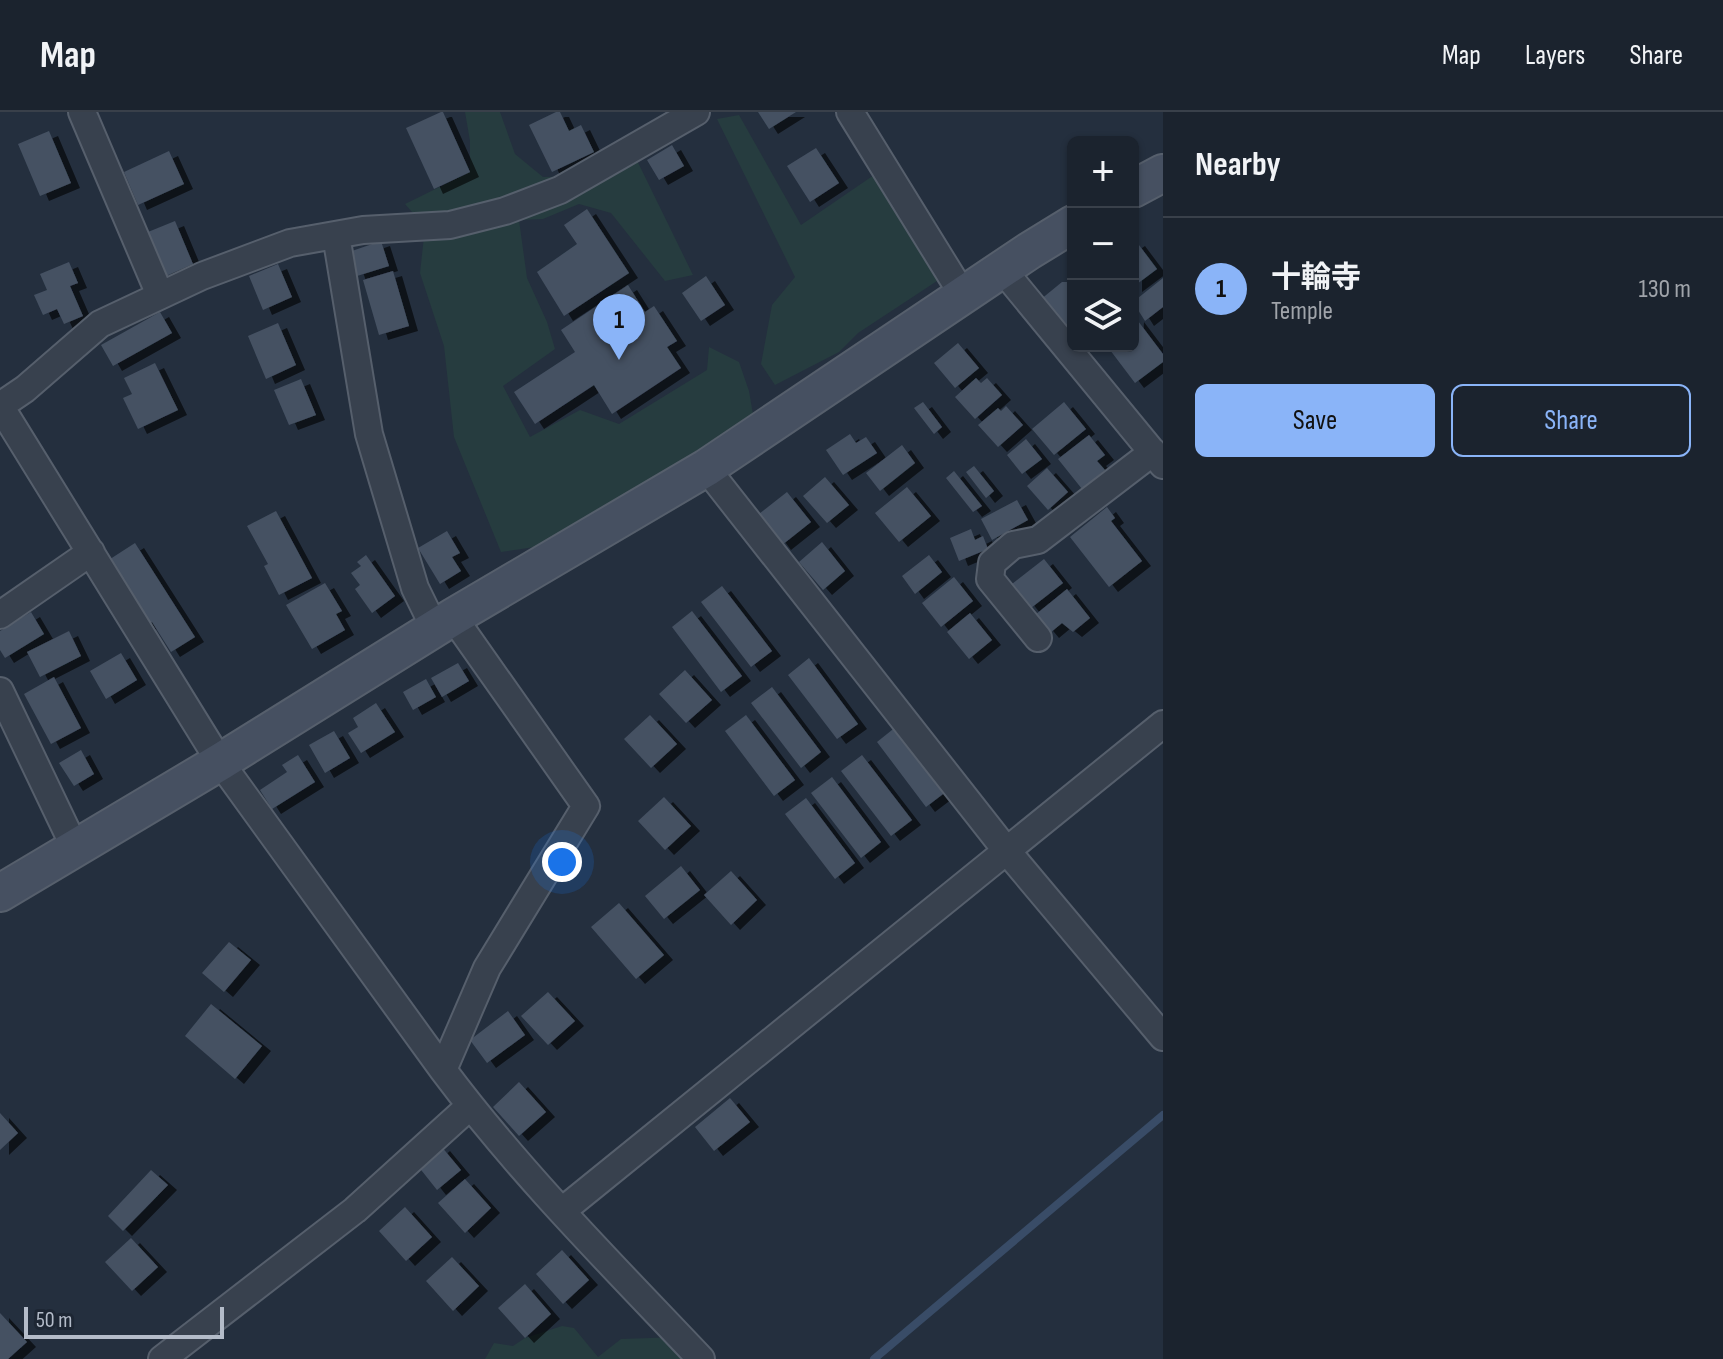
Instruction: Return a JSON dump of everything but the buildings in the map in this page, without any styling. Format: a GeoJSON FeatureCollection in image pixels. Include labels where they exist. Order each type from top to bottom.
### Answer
{"type":"FeatureCollection","features":[{"type":"Feature","properties":{"kind":"street"},"geometry":{"type":"LineString","coordinates":[[82,112],[160,295]]}},
{"type":"Feature","properties":{"kind":"street"},"geometry":{"type":"LineString","coordinates":[[696,112],[560,190],[505,211],[450,225],[363,230],[290,243],[160,295],[100,324],[25,389],[0,406],[220,762],[443,1070],[470,1106],[562,1211],[701,1359]]}},
{"type":"Feature","properties":{"kind":"street"},"geometry":{"type":"LineString","coordinates":[[850,112],[963,295]]}},
{"type":"Feature","properties":{"kind":"street"},"geometry":{"type":"LineString","coordinates":[[1139,186],[1163,173]]}},
{"type":"Feature","properties":{"kind":"street"},"geometry":{"type":"LineString","coordinates":[[0,893],[706,468],[1067,228]]}},
{"type":"Feature","properties":{"kind":"street"},"geometry":{"type":"LineString","coordinates":[[336,235],[369,434],[415,588],[586,806],[487,968],[443,1070]]}},
{"type":"Feature","properties":{"kind":"street"},"geometry":{"type":"LineString","coordinates":[[1002,269],[1158,459],[1038,540],[1013,545],[992,563],[990,579],[1038,638]]}},
{"type":"Feature","properties":{"kind":"street"},"geometry":{"type":"LineString","coordinates":[[706,468],[1006,850],[1163,1037]]}},
{"type":"Feature","properties":{"kind":"street"},"geometry":{"type":"LineString","coordinates":[[0,615],[91,552]]}},
{"type":"Feature","properties":{"kind":"street"},"geometry":{"type":"LineString","coordinates":[[0,691],[75,848]]}},
{"type":"Feature","properties":{"kind":"street"},"geometry":{"type":"LineString","coordinates":[[562,1211],[1163,724]]}},
{"type":"Feature","properties":{"kind":"street"},"geometry":{"type":"LineString","coordinates":[[162,1359],[355,1210],[470,1106]]}},
{"type":"Feature","properties":{"kind":"green space"},"geometry":{"type":"Polygon","coordinates":[[[465,112],[500,112],[515,154],[543,177],[585,176],[626,138],[693,275],[665,281],[611,213],[579,204],[543,219],[519,220],[527,278],[547,322],[555,349],[503,386],[530,437],[580,410],[619,424],[707,370],[709,347],[739,362],[749,391],[754,420],[548,545],[501,552],[454,437],[444,346],[420,273],[425,227],[405,204],[470,172],[470,141],[465,112]]]}},
{"type":"Feature","properties":{"kind":"green space"},"geometry":{"type":"Polygon","coordinates":[[[739,115],[801,225],[874,175],[937,281],[858,333],[839,352],[775,385],[761,364],[772,305],[795,277],[717,119],[739,115]]]}},
{"type":"Feature","properties":{"kind":"green space"},"geometry":{"type":"Polygon","coordinates":[[[562,1326],[574,1328],[598,1357],[621,1339],[680,1337],[689,1359],[485,1359],[494,1343],[513,1346],[525,1338],[562,1326]]]}},
{"type":"Feature","properties":{"kind":"waterway"},"geometry":{"type":"LineString","coordinates":[[874,1359],[1163,1115]]}},
{"type":"Feature","properties":{"kind":"place","name":"十輪寺"},"geometry":{"type":"Point","coordinates":[619,360]}}]}
